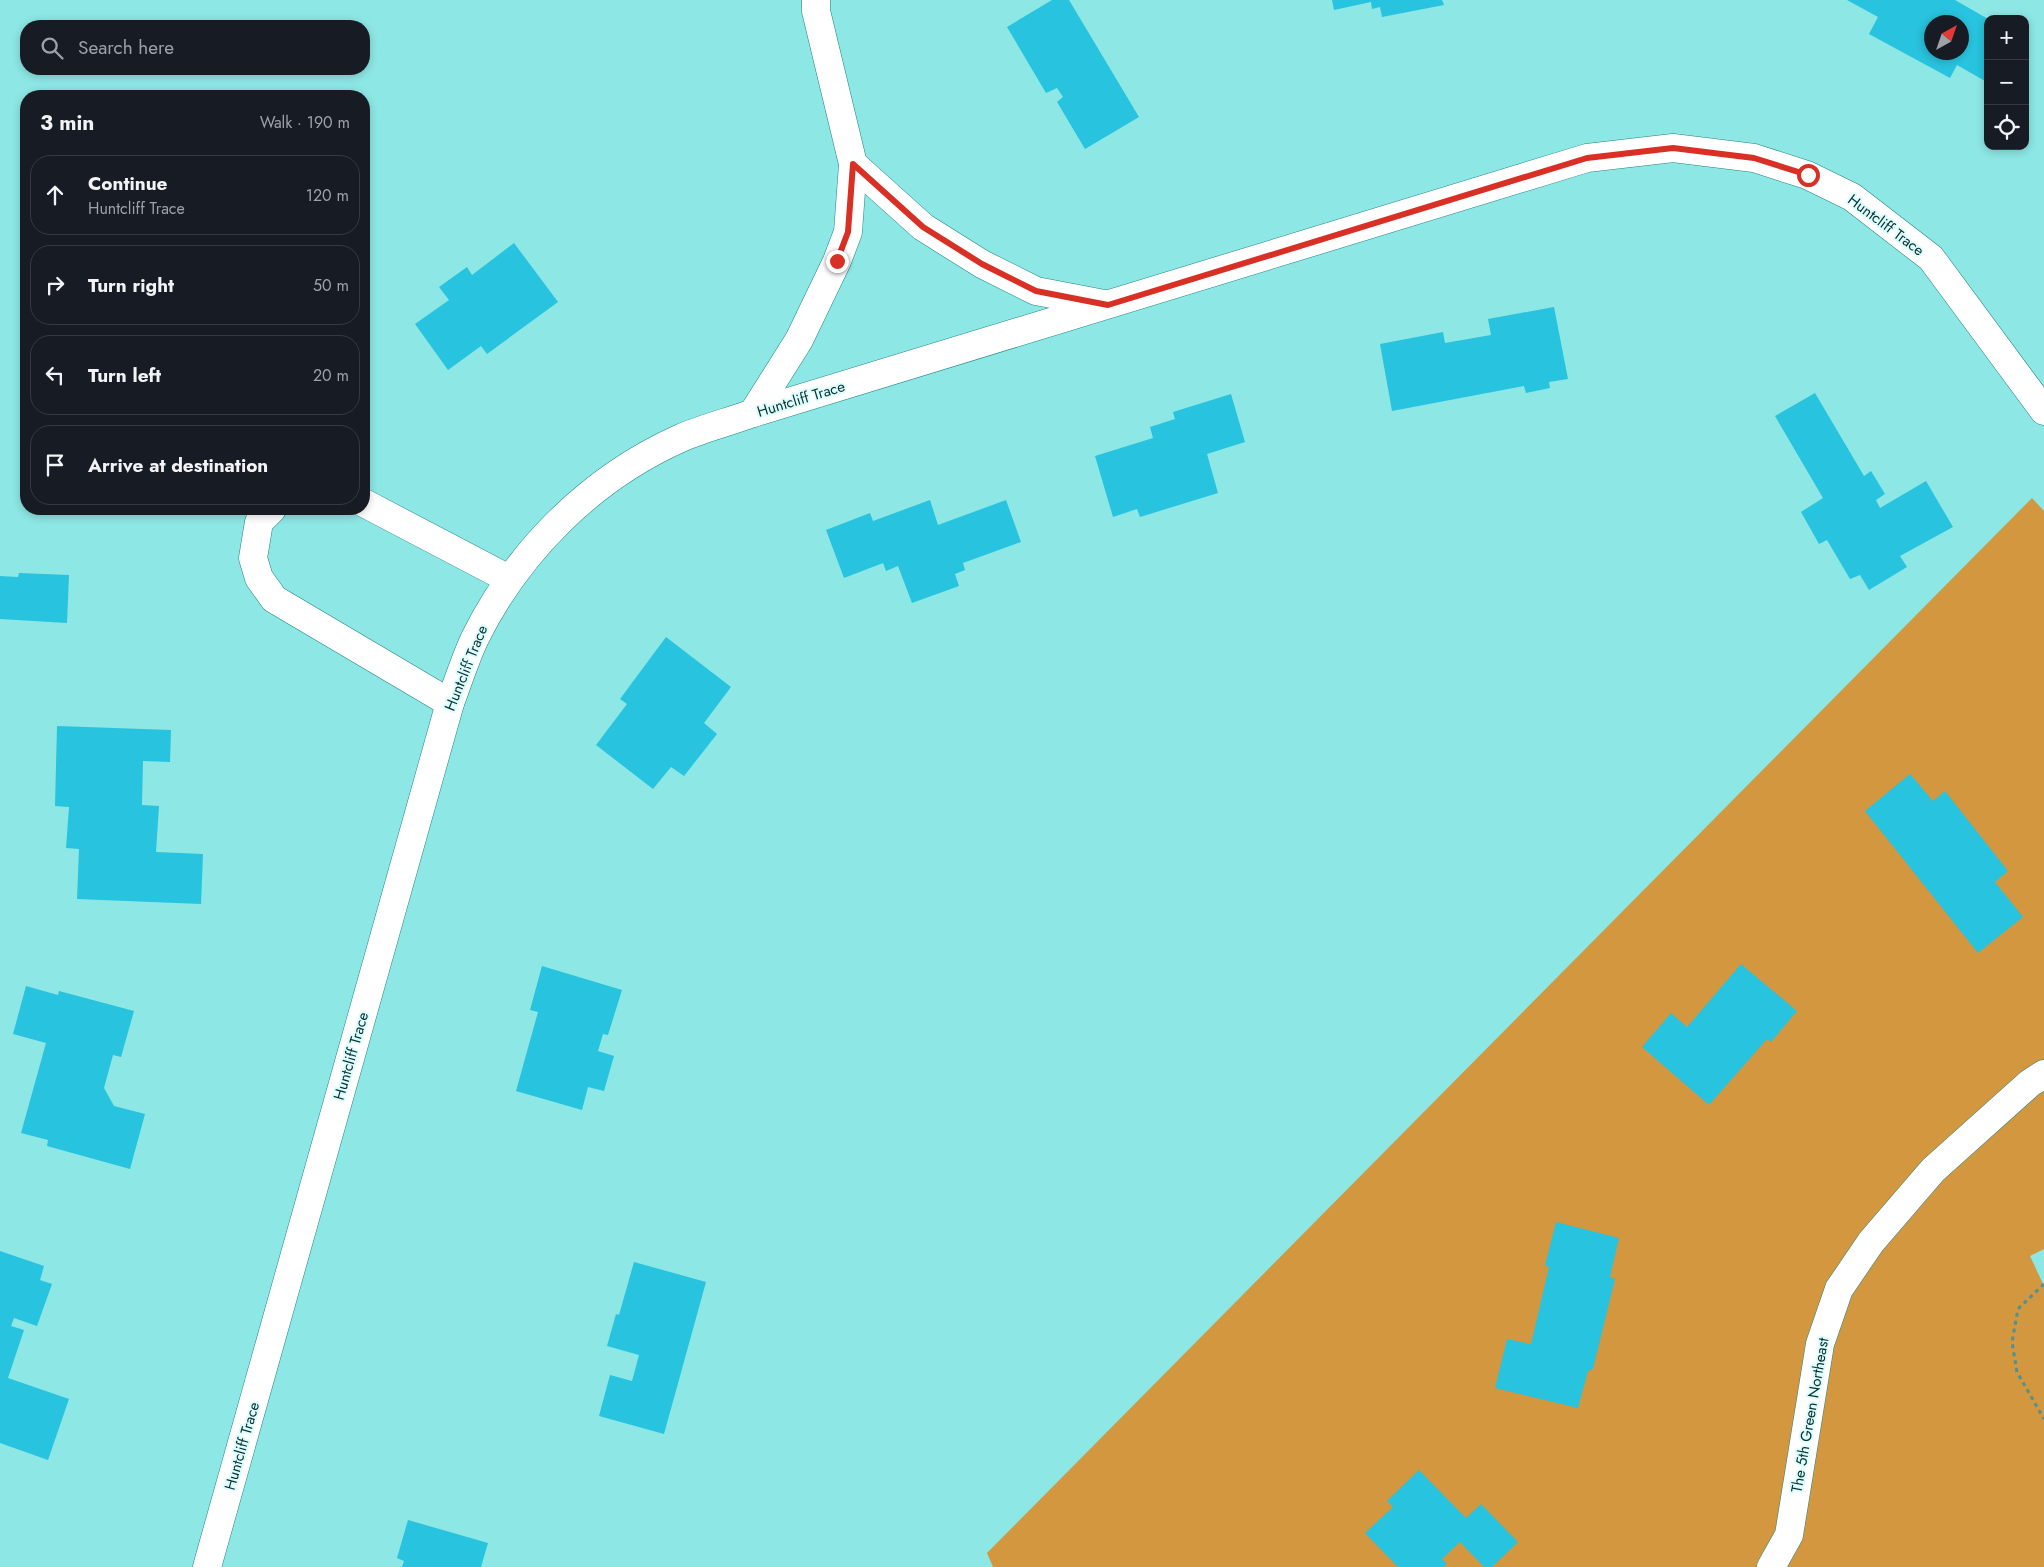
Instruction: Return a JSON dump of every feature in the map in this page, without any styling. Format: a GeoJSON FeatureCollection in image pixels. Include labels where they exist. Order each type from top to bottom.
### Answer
{"type":"FeatureCollection","features":[{"type":"Feature","properties":{"kind":"street"},"geometry":{"type":"LineString","coordinates":[[753,413],[799,340],[837,261],[848,232],[853,164],[816,11],[816,0]]}},
{"type":"Feature","properties":{"kind":"street","name":"Huntcliff Trace"},"geometry":{"type":"LineString","coordinates":[[208,1567],[450,703],[474,639],[509,579],[559,520],[613,475],[681,438],[753,413],[1587,158],[1673,148],[1754,158],[1808,175],[1852,198],[1931,258],[2044,411]]}},
{"type":"Feature","properties":{"kind":"street"},"geometry":{"type":"LineString","coordinates":[[853,164],[923,227],[982,264],[1036,291],[1108,305]]}},
{"type":"Feature","properties":{"kind":"street"},"geometry":{"type":"LineString","coordinates":[[370,506],[509,579]]}},
{"type":"Feature","properties":{"kind":"street"},"geometry":{"type":"LineString","coordinates":[[266,515],[259,522],[253,558],[259,578],[274,599],[450,703]]}},
{"type":"Feature","properties":{"kind":"street","name":"The 5th Green Northeast"},"geometry":{"type":"LineString","coordinates":[[1771,1567],[1789,1535],[1820,1344],[1839,1289],[1871,1242],[1932,1170],[2030,1083],[2044,1074]]}},
{"type":"Feature","properties":{"kind":"path"},"geometry":{"type":"LineString","coordinates":[[2044,1284],[2018,1309],[2012,1342],[2017,1372],[2044,1419]]}},
{"type":"Feature","properties":{"kind":"shaded area"},"geometry":{"type":"Polygon","coordinates":[[[2032,498],[2044,511],[2044,1249],[2030,1256],[2044,1286],[2044,1567],[993,1567],[987,1553],[2032,498]]]}},
{"type":"Feature","properties":{"kind":"building"},"geometry":{"type":"Polygon","coordinates":[[[1052,0],[1069,0],[1139,117],[1085,149],[1057,102],[1063,97],[1057,88],[1046,93],[1007,27],[1052,0]]]}},
{"type":"Feature","properties":{"kind":"building"},"geometry":{"type":"Polygon","coordinates":[[[1332,0],[1442,0],[1444,5],[1382,17],[1380,7],[1372,9],[1371,2],[1334,10],[1332,0]]]}},
{"type":"Feature","properties":{"kind":"building"},"geometry":{"type":"Polygon","coordinates":[[[1847,0],[1955,0],[1984,17],[1984,80],[1957,65],[1950,78],[1869,34],[1878,17],[1847,0]]]}},
{"type":"Feature","properties":{"kind":"building"},"geometry":{"type":"Polygon","coordinates":[[[514,243],[558,302],[487,354],[481,346],[448,370],[415,324],[449,300],[439,287],[467,267],[472,275],[514,243]]]}},
{"type":"Feature","properties":{"kind":"building"},"geometry":{"type":"Polygon","coordinates":[[[1554,307],[1568,379],[1549,382],[1550,388],[1526,393],[1524,386],[1392,411],[1380,344],[1443,332],[1445,343],[1491,335],[1488,319],[1554,307]]]}},
{"type":"Feature","properties":{"kind":"building"},"geometry":{"type":"Polygon","coordinates":[[[1815,393],[1864,476],[1871,471],[1885,494],[1876,500],[1880,508],[1926,481],[1953,527],[1900,556],[1907,567],[1869,590],[1860,575],[1850,579],[1827,540],[1819,544],[1801,512],[1823,498],[1775,416],[1815,393]]]}},
{"type":"Feature","properties":{"kind":"building"},"geometry":{"type":"Polygon","coordinates":[[[1231,394],[1245,442],[1207,454],[1218,493],[1140,517],[1137,509],[1113,517],[1095,456],[1153,438],[1150,427],[1175,419],[1173,412],[1231,394]]]}},
{"type":"Feature","properties":{"kind":"building"},"geometry":{"type":"Polygon","coordinates":[[[930,500],[938,525],[1006,500],[1021,542],[963,563],[965,570],[955,574],[959,586],[912,603],[898,566],[886,571],[883,563],[844,578],[826,530],[870,513],[873,521],[930,500]]]}},
{"type":"Feature","properties":{"kind":"building"},"geometry":{"type":"Polygon","coordinates":[[[19,573],[69,575],[67,623],[0,619],[0,576],[18,577],[19,573]]]}},
{"type":"Feature","properties":{"kind":"building"},"geometry":{"type":"Polygon","coordinates":[[[666,637],[731,687],[704,723],[717,734],[684,776],[671,767],[653,789],[596,745],[627,704],[620,699],[666,637]]]}},
{"type":"Feature","properties":{"kind":"building"},"geometry":{"type":"Polygon","coordinates":[[[57,726],[171,730],[170,762],[143,761],[142,805],[159,806],[156,852],[203,854],[201,904],[77,899],[79,849],[66,848],[69,807],[55,806],[57,726]]]}},
{"type":"Feature","properties":{"kind":"building"},"geometry":{"type":"Polygon","coordinates":[[[1910,774],[1933,801],[1945,791],[2008,871],[1995,882],[2023,917],[1978,953],[1865,811],[1910,774]]]}},
{"type":"Feature","properties":{"kind":"building"},"geometry":{"type":"Polygon","coordinates":[[[1741,964],[1797,1011],[1771,1042],[1767,1039],[1709,1105],[1642,1047],[1671,1013],[1687,1027],[1741,964]]]}},
{"type":"Feature","properties":{"kind":"building"},"geometry":{"type":"Polygon","coordinates":[[[542,966],[622,990],[608,1035],[603,1034],[598,1051],[614,1056],[604,1091],[588,1087],[582,1110],[516,1091],[538,1012],[530,1010],[542,966]]]}},
{"type":"Feature","properties":{"kind":"building"},"geometry":{"type":"Polygon","coordinates":[[[26,986],[58,995],[59,991],[134,1011],[121,1057],[113,1055],[104,1088],[114,1106],[145,1114],[130,1169],[47,1146],[48,1140],[21,1133],[46,1043],[13,1034],[26,986]]]}},
{"type":"Feature","properties":{"kind":"building"},"geometry":{"type":"Polygon","coordinates":[[[1556,1222],[1619,1238],[1610,1277],[1615,1279],[1593,1369],[1588,1371],[1578,1408],[1495,1388],[1507,1339],[1531,1344],[1549,1267],[1545,1265],[1556,1222]]]}},
{"type":"Feature","properties":{"kind":"building"},"geometry":{"type":"Polygon","coordinates":[[[0,1251],[44,1266],[40,1280],[52,1284],[37,1326],[14,1318],[11,1326],[24,1330],[8,1378],[69,1399],[48,1460],[0,1443],[0,1251]]]}},
{"type":"Feature","properties":{"kind":"building"},"geometry":{"type":"Polygon","coordinates":[[[634,1262],[706,1282],[664,1434],[599,1416],[610,1375],[632,1381],[639,1355],[607,1346],[616,1314],[619,1315],[634,1262]]]}},
{"type":"Feature","properties":{"kind":"building"},"geometry":{"type":"Polygon","coordinates":[[[1419,1470],[1466,1518],[1481,1504],[1518,1542],[1492,1567],[1484,1567],[1460,1542],[1442,1559],[1447,1564],[1444,1567],[1398,1567],[1365,1533],[1393,1507],[1387,1501],[1419,1470]]]}},
{"type":"Feature","properties":{"kind":"building"},"geometry":{"type":"Polygon","coordinates":[[[408,1520],[488,1543],[481,1567],[402,1567],[404,1561],[397,1558],[408,1520]]]}},
{"type":"Feature","properties":{"kind":"route"},"geometry":{"type":"LineString","coordinates":[[837,261],[848,232],[853,164],[923,227],[982,264],[1036,291],[1108,305],[1587,158],[1673,148],[1754,158],[1808,175]]}}]}
